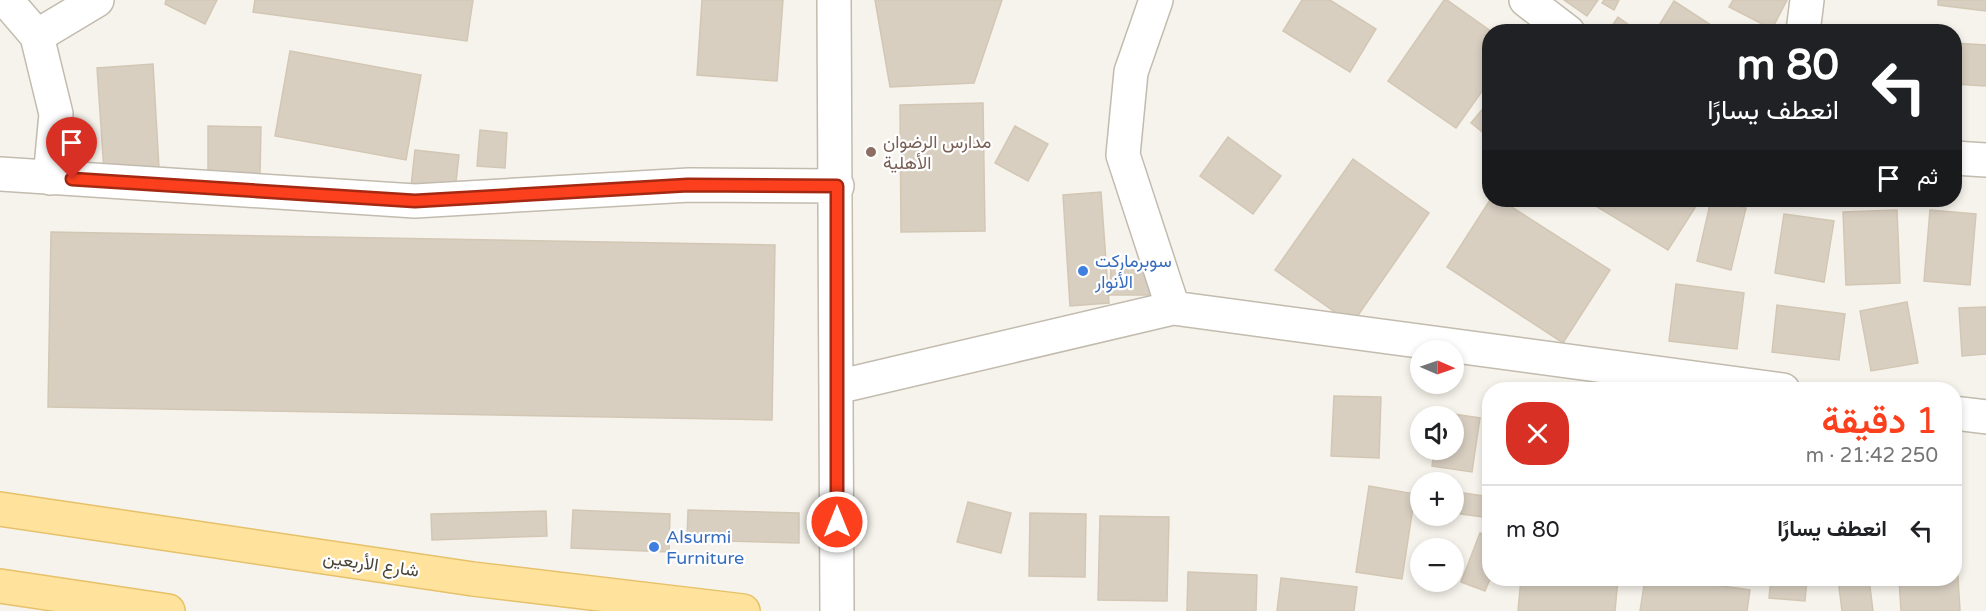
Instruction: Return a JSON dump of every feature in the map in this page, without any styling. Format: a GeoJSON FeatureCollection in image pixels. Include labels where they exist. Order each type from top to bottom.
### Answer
{"type":"FeatureCollection","features":[{"type":"Feature","properties":{"kind":"main road","name":"شارع الأربعين"},"geometry":{"type":"LineString","coordinates":[[0,509],[473,579],[743,611]]}},
{"type":"Feature","properties":{"kind":"main road"},"geometry":{"type":"LineString","coordinates":[[0,586],[168,611]]}},
{"type":"Feature","properties":{"kind":"street"},"geometry":{"type":"LineString","coordinates":[[6,0],[37,36],[56,114],[50,178]]}},
{"type":"Feature","properties":{"kind":"street"},"geometry":{"type":"LineString","coordinates":[[37,36],[97,0]]}},
{"type":"Feature","properties":{"kind":"street"},"geometry":{"type":"LineString","coordinates":[[834,0],[837,186],[837,611]]}},
{"type":"Feature","properties":{"kind":"street"},"geometry":{"type":"LineString","coordinates":[[1156,0],[1131,72],[1123,155],[1173,308]]}},
{"type":"Feature","properties":{"kind":"street"},"geometry":{"type":"LineString","coordinates":[[1526,0],[1558,24]]}},
{"type":"Feature","properties":{"kind":"street"},"geometry":{"type":"LineString","coordinates":[[1804,24],[1807,0]]}},
{"type":"Feature","properties":{"kind":"street"},"geometry":{"type":"LineString","coordinates":[[1962,158],[1986,160]]}},
{"type":"Feature","properties":{"kind":"street"},"geometry":{"type":"LineString","coordinates":[[0,174],[415,201],[688,185],[837,186]]}},
{"type":"Feature","properties":{"kind":"street"},"geometry":{"type":"LineString","coordinates":[[837,387],[1173,308],[1723,382]]}},
{"type":"Feature","properties":{"kind":"street"},"geometry":{"type":"LineString","coordinates":[[1962,414],[1986,417]]}},
{"type":"Feature","properties":{"kind":"building"},"geometry":{"type":"Polygon","coordinates":[[[166,0],[217,0],[205,24],[165,4],[166,0]]]}},
{"type":"Feature","properties":{"kind":"building"},"geometry":{"type":"Polygon","coordinates":[[[255,0],[473,0],[467,41],[253,12],[255,0]]]}},
{"type":"Feature","properties":{"kind":"building"},"geometry":{"type":"Polygon","coordinates":[[[702,0],[783,0],[777,81],[697,75],[702,0]]]}},
{"type":"Feature","properties":{"kind":"building"},"geometry":{"type":"Polygon","coordinates":[[[875,0],[1002,0],[974,83],[890,87],[875,0]]]}},
{"type":"Feature","properties":{"kind":"building"},"geometry":{"type":"Polygon","coordinates":[[[1302,0],[1330,0],[1376,29],[1350,72],[1283,31],[1302,0]]]}},
{"type":"Feature","properties":{"kind":"building"},"geometry":{"type":"Polygon","coordinates":[[[1444,0],[1482,25],[1482,91],[1456,128],[1388,81],[1444,0]]]}},
{"type":"Feature","properties":{"kind":"building"},"geometry":{"type":"Polygon","coordinates":[[[1564,0],[1598,0],[1587,16],[1564,0]]]}},
{"type":"Feature","properties":{"kind":"building"},"geometry":{"type":"Polygon","coordinates":[[[1604,0],[1619,0],[1614,10],[1602,3],[1604,0]]]}},
{"type":"Feature","properties":{"kind":"building"},"geometry":{"type":"Polygon","coordinates":[[[1733,0],[1787,0],[1775,24],[1762,24],[1729,7],[1733,0]]]}},
{"type":"Feature","properties":{"kind":"building"},"geometry":{"type":"Polygon","coordinates":[[[1938,0],[1986,0],[1986,11],[1938,5],[1938,0]]]}},
{"type":"Feature","properties":{"kind":"building"},"geometry":{"type":"Polygon","coordinates":[[[1674,1],[1709,24],[1660,24],[1674,1]]]}},
{"type":"Feature","properties":{"kind":"building"},"geometry":{"type":"Polygon","coordinates":[[[1618,17],[1628,24],[1613,24],[1618,17]]]}},
{"type":"Feature","properties":{"kind":"building"},"geometry":{"type":"Polygon","coordinates":[[[1962,44],[1986,45],[1986,86],[1962,84],[1962,44]]]}},
{"type":"Feature","properties":{"kind":"building"},"geometry":{"type":"Polygon","coordinates":[[[290,51],[421,75],[406,160],[275,136],[290,51]]]}},
{"type":"Feature","properties":{"kind":"building"},"geometry":{"type":"Polygon","coordinates":[[[153,64],[159,168],[104,171],[97,68],[153,64]]]}},
{"type":"Feature","properties":{"kind":"building"},"geometry":{"type":"Polygon","coordinates":[[[983,103],[985,231],[901,232],[900,105],[983,103]]]}},
{"type":"Feature","properties":{"kind":"building"},"geometry":{"type":"Polygon","coordinates":[[[1482,110],[1482,132],[1471,123],[1482,110]]]}},
{"type":"Feature","properties":{"kind":"building"},"geometry":{"type":"Polygon","coordinates":[[[208,126],[261,127],[260,174],[208,173],[208,126]]]}},
{"type":"Feature","properties":{"kind":"building"},"geometry":{"type":"Polygon","coordinates":[[[1015,126],[1048,144],[1028,181],[995,163],[1015,126]]]}},
{"type":"Feature","properties":{"kind":"building"},"geometry":{"type":"Polygon","coordinates":[[[480,130],[507,133],[505,168],[477,166],[480,130]]]}},
{"type":"Feature","properties":{"kind":"building"},"geometry":{"type":"Polygon","coordinates":[[[1228,137],[1281,176],[1253,214],[1200,176],[1228,137]]]}},
{"type":"Feature","properties":{"kind":"building"},"geometry":{"type":"Polygon","coordinates":[[[415,150],[459,155],[455,191],[411,186],[415,150]]]}},
{"type":"Feature","properties":{"kind":"building"},"geometry":{"type":"Polygon","coordinates":[[[1353,159],[1429,213],[1352,324],[1275,270],[1353,159]]]}},
{"type":"Feature","properties":{"kind":"building"},"geometry":{"type":"Polygon","coordinates":[[[1101,192],[1109,303],[1070,306],[1063,195],[1101,192]]]}},
{"type":"Feature","properties":{"kind":"building"},"geometry":{"type":"Polygon","coordinates":[[[1486,207],[1512,207],[1610,270],[1563,343],[1447,267],[1486,207]]]}},
{"type":"Feature","properties":{"kind":"building"},"geometry":{"type":"Polygon","coordinates":[[[1597,207],[1696,207],[1668,250],[1597,207]]]}},
{"type":"Feature","properties":{"kind":"building"},"geometry":{"type":"Polygon","coordinates":[[[1709,207],[1746,208],[1731,270],[1697,261],[1709,207]]]}},
{"type":"Feature","properties":{"kind":"building"},"geometry":{"type":"Polygon","coordinates":[[[1897,210],[1900,283],[1846,285],[1843,212],[1897,210]]]}},
{"type":"Feature","properties":{"kind":"building"},"geometry":{"type":"Polygon","coordinates":[[[1930,210],[1976,214],[1970,285],[1924,281],[1930,210]]]}},
{"type":"Feature","properties":{"kind":"building"},"geometry":{"type":"Polygon","coordinates":[[[1784,214],[1834,221],[1824,282],[1775,273],[1784,214]]]}},
{"type":"Feature","properties":{"kind":"building"},"geometry":{"type":"Polygon","coordinates":[[[51,232],[775,245],[772,420],[48,407],[51,232]]]}},
{"type":"Feature","properties":{"kind":"building"},"geometry":{"type":"Polygon","coordinates":[[[1111,262],[1156,263],[1155,295],[1110,295],[1111,262]]]}},
{"type":"Feature","properties":{"kind":"building"},"geometry":{"type":"Polygon","coordinates":[[[1676,284],[1744,293],[1737,349],[1669,341],[1676,284]]]}},
{"type":"Feature","properties":{"kind":"building"},"geometry":{"type":"Polygon","coordinates":[[[1907,302],[1918,363],[1871,371],[1860,311],[1907,302]]]}},
{"type":"Feature","properties":{"kind":"building"},"geometry":{"type":"Polygon","coordinates":[[[1777,305],[1845,314],[1839,360],[1772,352],[1777,305]]]}},
{"type":"Feature","properties":{"kind":"building"},"geometry":{"type":"Polygon","coordinates":[[[1986,307],[1986,354],[1962,356],[1959,308],[1986,307]]]}},
{"type":"Feature","properties":{"kind":"building"},"geometry":{"type":"Polygon","coordinates":[[[1334,396],[1381,397],[1379,458],[1331,456],[1334,396]]]}},
{"type":"Feature","properties":{"kind":"building"},"geometry":{"type":"Polygon","coordinates":[[[1464,416],[1480,418],[1472,472],[1432,466],[1433,460],[1464,460],[1464,416]]]}},
{"type":"Feature","properties":{"kind":"building"},"geometry":{"type":"Polygon","coordinates":[[[1369,486],[1410,493],[1410,526],[1402,579],[1356,572],[1369,486]]]}},
{"type":"Feature","properties":{"kind":"building"},"geometry":{"type":"Polygon","coordinates":[[[1464,493],[1482,496],[1482,517],[1464,514],[1464,493]]]}},
{"type":"Feature","properties":{"kind":"building"},"geometry":{"type":"Polygon","coordinates":[[[968,502],[1011,513],[1001,553],[957,542],[968,502]]]}},
{"type":"Feature","properties":{"kind":"building"},"geometry":{"type":"Polygon","coordinates":[[[573,510],[670,514],[669,552],[571,548],[573,510]]]}},
{"type":"Feature","properties":{"kind":"building"},"geometry":{"type":"Polygon","coordinates":[[[688,510],[799,513],[799,543],[687,540],[688,510]]]}},
{"type":"Feature","properties":{"kind":"building"},"geometry":{"type":"Polygon","coordinates":[[[546,511],[547,536],[432,540],[431,514],[546,511]]]}},
{"type":"Feature","properties":{"kind":"building"},"geometry":{"type":"Polygon","coordinates":[[[1030,513],[1086,514],[1085,577],[1029,576],[1030,513]]]}},
{"type":"Feature","properties":{"kind":"building"},"geometry":{"type":"Polygon","coordinates":[[[1100,516],[1169,517],[1167,601],[1098,600],[1100,516]]]}},
{"type":"Feature","properties":{"kind":"building"},"geometry":{"type":"Polygon","coordinates":[[[1480,533],[1482,534],[1482,586],[1487,586],[1485,591],[1464,583],[1464,574],[1480,533]]]}},
{"type":"Feature","properties":{"kind":"building"},"geometry":{"type":"Polygon","coordinates":[[[1188,572],[1257,575],[1256,611],[1187,611],[1188,572]]]}},
{"type":"Feature","properties":{"kind":"building"},"geometry":{"type":"Polygon","coordinates":[[[1281,578],[1357,587],[1354,611],[1277,611],[1281,578]]]}},
{"type":"Feature","properties":{"kind":"building"},"geometry":{"type":"Polygon","coordinates":[[[1520,586],[1617,586],[1615,611],[1518,611],[1520,586]]]}},
{"type":"Feature","properties":{"kind":"building"},"geometry":{"type":"Polygon","coordinates":[[[1644,586],[1721,586],[1750,590],[1747,611],[1640,611],[1644,586]]]}},
{"type":"Feature","properties":{"kind":"building"},"geometry":{"type":"Polygon","coordinates":[[[1770,586],[1806,586],[1805,601],[1769,598],[1770,586]]]}},
{"type":"Feature","properties":{"kind":"building"},"geometry":{"type":"Polygon","coordinates":[[[1839,586],[1870,586],[1873,611],[1842,611],[1839,586]]]}},
{"type":"Feature","properties":{"kind":"building"},"geometry":{"type":"Polygon","coordinates":[[[1899,586],[1958,586],[1960,611],[1901,611],[1899,586]]]}},
{"type":"Feature","properties":{"kind":"place","name":"مدارس الرضوان الأهلية"},"geometry":{"type":"Point","coordinates":[871,152]}},
{"type":"Feature","properties":{"kind":"place","name":"سوبرماركت الأنوار"},"geometry":{"type":"Point","coordinates":[1083,271]}},
{"type":"Feature","properties":{"kind":"place","name":"Alsurmi Furniture"},"geometry":{"type":"Point","coordinates":[654,547]}},
{"type":"Feature","properties":{"kind":"route"},"geometry":{"type":"LineString","coordinates":[[72,179],[415,201],[688,185],[837,186],[837,522]]}}]}
